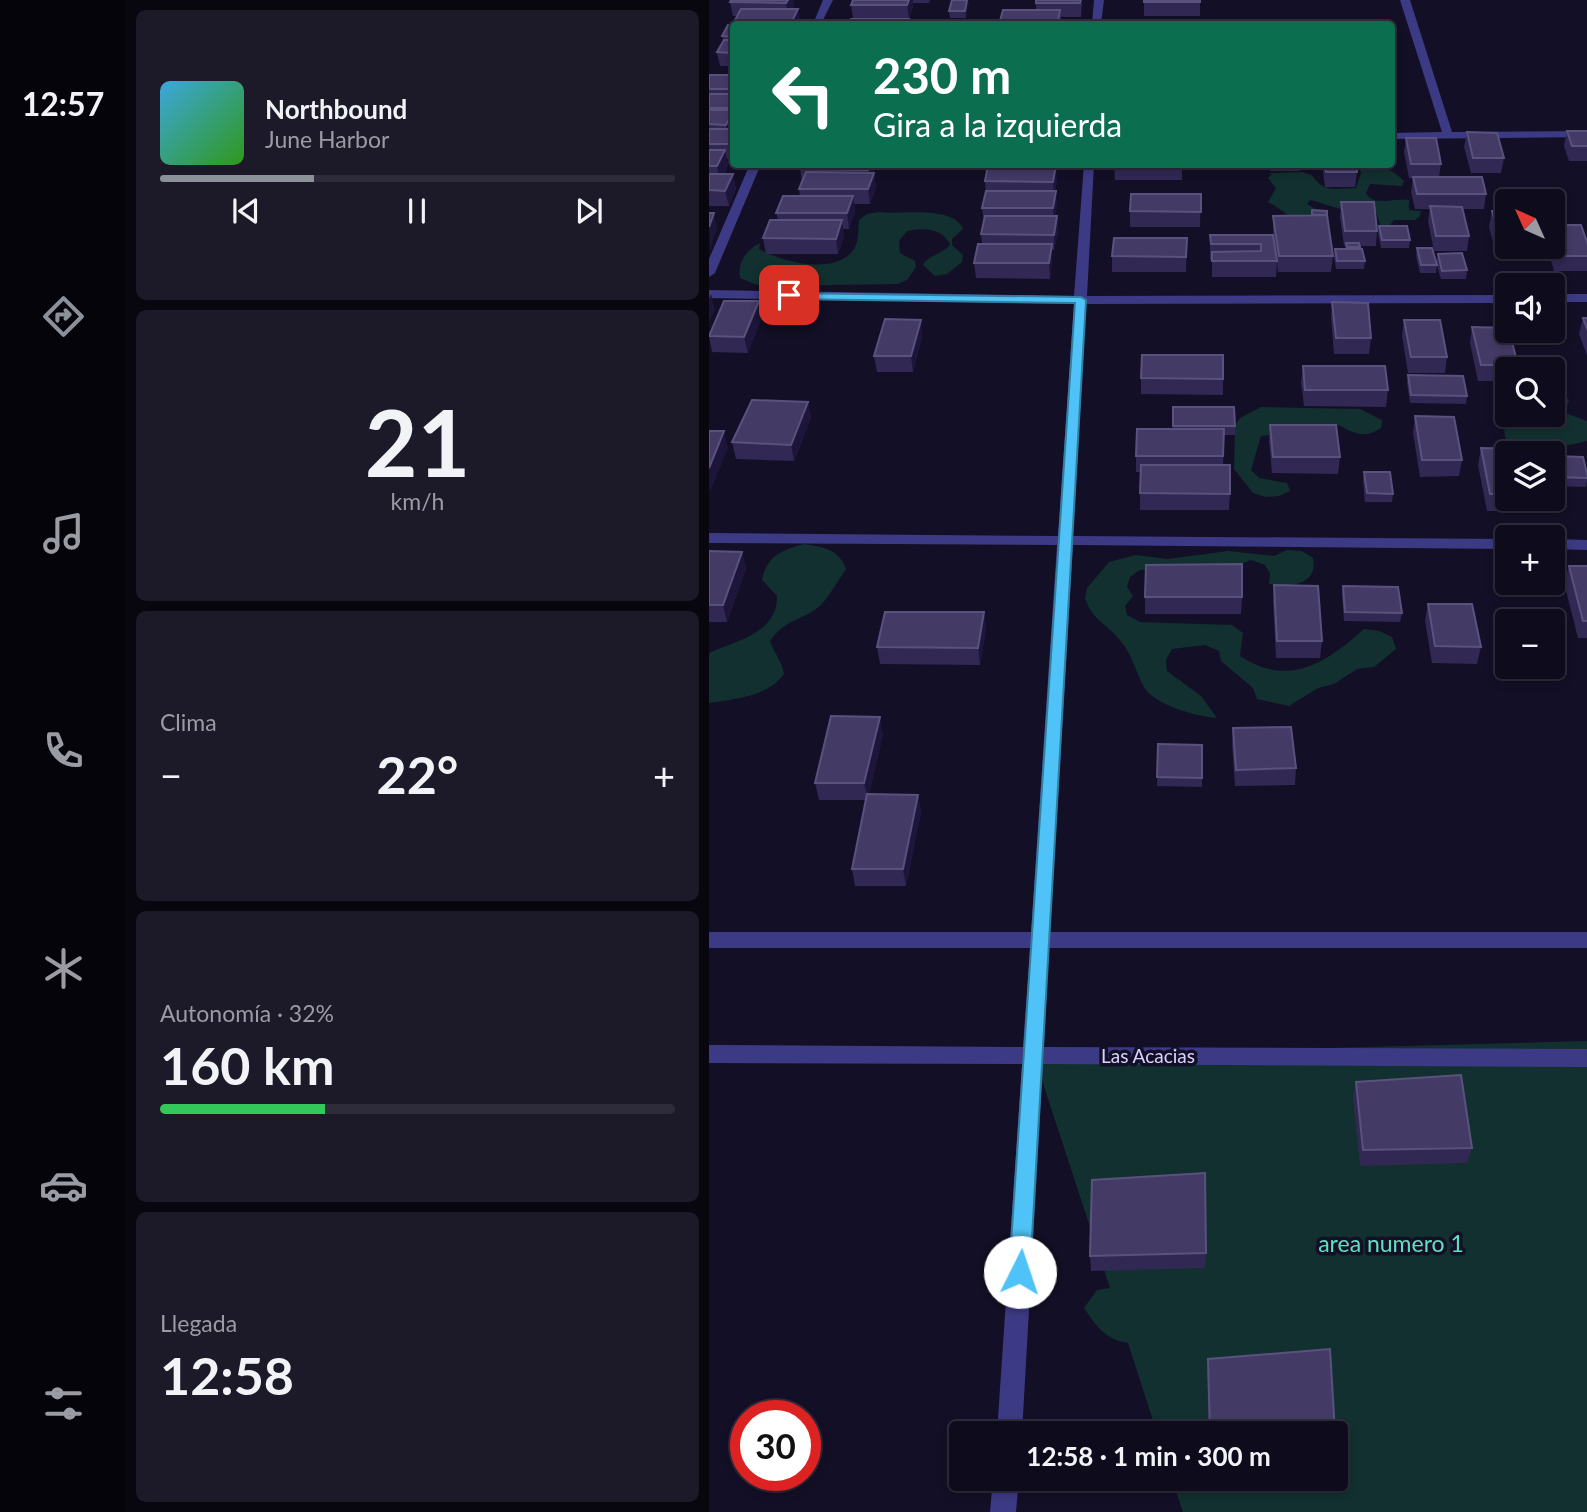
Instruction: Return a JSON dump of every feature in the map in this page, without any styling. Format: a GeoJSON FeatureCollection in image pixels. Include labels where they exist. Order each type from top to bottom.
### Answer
{"type":"FeatureCollection","features":[{"type":"Feature","properties":{"kind":"street"},"geometry":{"type":"LineString","coordinates":[[818,21],[828,0]]}},
{"type":"Feature","properties":{"kind":"street"},"geometry":{"type":"LineString","coordinates":[[1097,21],[1099,0]]}},
{"type":"Feature","properties":{"kind":"street"},"geometry":{"type":"LineString","coordinates":[[1405,0],[1448,136]]}},
{"type":"Feature","properties":{"kind":"street"},"geometry":{"type":"LineString","coordinates":[[1395,136],[1587,134]]}},
{"type":"Feature","properties":{"kind":"street"},"geometry":{"type":"LineString","coordinates":[[709,273],[754,168]]}},
{"type":"Feature","properties":{"kind":"street"},"geometry":{"type":"LineString","coordinates":[[1010,1421],[1089,168]]}},
{"type":"Feature","properties":{"kind":"street"},"geometry":{"type":"LineString","coordinates":[[709,294],[1081,300],[1495,299]]}},
{"type":"Feature","properties":{"kind":"street"},"geometry":{"type":"LineString","coordinates":[[1565,299],[1587,298]]}},
{"type":"Feature","properties":{"kind":"street"},"geometry":{"type":"LineString","coordinates":[[709,538],[1495,544]]}},
{"type":"Feature","properties":{"kind":"street"},"geometry":{"type":"LineString","coordinates":[[1565,544],[1587,545]]}},
{"type":"Feature","properties":{"kind":"street"},"geometry":{"type":"LineString","coordinates":[[709,940],[1587,940]]}},
{"type":"Feature","properties":{"kind":"street","name":"Las Acacias"},"geometry":{"type":"LineString","coordinates":[[709,1054],[1587,1058]]}},
{"type":"Feature","properties":{"kind":"street"},"geometry":{"type":"LineString","coordinates":[[1003,1512],[1005,1491]]}},
{"type":"Feature","properties":{"kind":"green space"},"geometry":{"type":"Polygon","coordinates":[[[1359,168],[1385,168],[1393,172],[1404,181],[1402,186],[1370,184],[1366,193],[1379,201],[1409,200],[1409,210],[1421,211],[1420,216],[1415,220],[1394,220],[1390,225],[1380,225],[1375,208],[1350,211],[1310,200],[1307,204],[1320,212],[1296,218],[1268,202],[1276,188],[1268,178],[1272,174],[1269,173],[1302,172],[1312,175],[1325,187],[1336,189],[1356,188],[1361,173],[1359,168]]]}},
{"type":"Feature","properties":{"kind":"green space"},"geometry":{"type":"Polygon","coordinates":[[[925,213],[949,217],[963,229],[952,239],[952,245],[963,255],[962,262],[947,274],[935,276],[923,265],[950,244],[941,234],[919,229],[907,231],[899,241],[900,253],[915,261],[916,267],[907,280],[898,284],[769,286],[757,285],[740,278],[739,272],[744,257],[760,243],[759,249],[795,262],[836,262],[847,256],[855,247],[859,220],[867,214],[925,213]]]}},
{"type":"Feature","properties":{"kind":"green space"},"geometry":{"type":"Polygon","coordinates":[[[1565,395],[1569,400],[1565,413],[1565,395]]]}},
{"type":"Feature","properties":{"kind":"green space"},"geometry":{"type":"Polygon","coordinates":[[[1261,407],[1360,409],[1382,420],[1381,428],[1360,434],[1339,425],[1330,429],[1261,436],[1251,470],[1259,478],[1287,483],[1290,491],[1279,496],[1265,497],[1253,493],[1234,469],[1235,426],[1240,418],[1261,407]]]}},
{"type":"Feature","properties":{"kind":"green space"},"geometry":{"type":"Polygon","coordinates":[[[1565,413],[1587,421],[1587,441],[1565,446],[1565,441],[1514,441],[1505,438],[1504,427],[1565,427],[1565,413]]]}},
{"type":"Feature","properties":{"kind":"green space"},"geometry":{"type":"Polygon","coordinates":[[[804,544],[835,553],[846,569],[820,606],[786,625],[770,641],[784,674],[769,688],[760,692],[709,703],[709,653],[753,634],[770,619],[777,596],[762,580],[767,565],[776,555],[804,544]]]}},
{"type":"Feature","properties":{"kind":"green space"},"geometry":{"type":"Polygon","coordinates":[[[1287,550],[1302,551],[1313,558],[1314,567],[1311,574],[1301,583],[1269,584],[1270,574],[1265,565],[1251,560],[1236,566],[1140,570],[1130,577],[1127,587],[1133,596],[1125,606],[1127,615],[1140,622],[1232,625],[1243,633],[1240,656],[1275,670],[1291,670],[1321,661],[1364,629],[1379,631],[1392,637],[1396,649],[1374,667],[1357,669],[1334,684],[1318,688],[1289,706],[1257,699],[1253,688],[1221,661],[1219,651],[1205,645],[1172,649],[1166,660],[1167,671],[1201,696],[1217,718],[1166,704],[1144,687],[1123,644],[1096,617],[1085,598],[1087,588],[1109,562],[1136,555],[1168,559],[1228,551],[1274,556],[1287,550]]]}},
{"type":"Feature","properties":{"kind":"green space","name":"area numero 1"},"geometry":{"type":"Polygon","coordinates":[[[1587,1041],[1587,1512],[1183,1512],[1176,1491],[1348,1491],[1348,1421],[1153,1421],[1128,1343],[1114,1339],[1102,1331],[1084,1308],[1097,1290],[1110,1288],[1034,1056],[1587,1041]]]}},
{"type":"Feature","properties":{"kind":"building"},"geometry":{"type":"Polygon","coordinates":[[[788,0],[786,3],[730,2],[788,0]]]}},
{"type":"Feature","properties":{"kind":"building"},"geometry":{"type":"Polygon","coordinates":[[[853,0],[909,0],[907,5],[851,5],[853,0]]]}},
{"type":"Feature","properties":{"kind":"building"},"geometry":{"type":"Polygon","coordinates":[[[952,0],[967,0],[965,11],[949,11],[952,0]]]}},
{"type":"Feature","properties":{"kind":"building"},"geometry":{"type":"Polygon","coordinates":[[[1036,0],[1081,0],[1080,3],[1036,3],[1036,0]]]}},
{"type":"Feature","properties":{"kind":"building"},"geometry":{"type":"Polygon","coordinates":[[[1200,0],[1200,2],[1144,2],[1200,0]]]}},
{"type":"Feature","properties":{"kind":"building"},"geometry":{"type":"Polygon","coordinates":[[[741,9],[798,9],[792,21],[735,20],[741,9]]]}},
{"type":"Feature","properties":{"kind":"building"},"geometry":{"type":"Polygon","coordinates":[[[1003,10],[1060,10],[1058,21],[1000,21],[1003,10]]]}},
{"type":"Feature","properties":{"kind":"building"},"geometry":{"type":"Polygon","coordinates":[[[851,19],[909,19],[908,21],[850,21],[851,19]]]}},
{"type":"Feature","properties":{"kind":"building"},"geometry":{"type":"Polygon","coordinates":[[[728,25],[730,25],[730,37],[722,36],[728,25]]]}},
{"type":"Feature","properties":{"kind":"building"},"geometry":{"type":"Polygon","coordinates":[[[724,40],[730,40],[730,53],[717,52],[724,40]]]}},
{"type":"Feature","properties":{"kind":"building"},"geometry":{"type":"Polygon","coordinates":[[[709,75],[730,75],[730,89],[709,89],[709,75]]]}},
{"type":"Feature","properties":{"kind":"building"},"geometry":{"type":"Polygon","coordinates":[[[709,94],[730,94],[730,108],[709,108],[709,94]]]}},
{"type":"Feature","properties":{"kind":"building"},"geometry":{"type":"Polygon","coordinates":[[[709,110],[730,110],[726,125],[709,124],[709,110]]]}},
{"type":"Feature","properties":{"kind":"building"},"geometry":{"type":"Polygon","coordinates":[[[709,129],[730,129],[730,144],[709,144],[709,129]]]}},
{"type":"Feature","properties":{"kind":"building"},"geometry":{"type":"Polygon","coordinates":[[[1567,131],[1588,131],[1588,146],[1572,146],[1567,131]]]}},
{"type":"Feature","properties":{"kind":"building"},"geometry":{"type":"Polygon","coordinates":[[[1467,132],[1497,133],[1504,158],[1473,158],[1467,132]]]}},
{"type":"Feature","properties":{"kind":"building"},"geometry":{"type":"Polygon","coordinates":[[[1406,138],[1436,138],[1441,164],[1411,164],[1406,138]]]}},
{"type":"Feature","properties":{"kind":"building"},"geometry":{"type":"Polygon","coordinates":[[[709,150],[725,150],[717,166],[709,166],[709,150]]]}},
{"type":"Feature","properties":{"kind":"building"},"geometry":{"type":"Polygon","coordinates":[[[800,168],[868,168],[868,170],[800,168]]]}},
{"type":"Feature","properties":{"kind":"building"},"geometry":{"type":"Polygon","coordinates":[[[987,168],[1055,168],[1053,182],[985,181],[987,168]]]}},
{"type":"Feature","properties":{"kind":"building"},"geometry":{"type":"Polygon","coordinates":[[[1326,168],[1356,168],[1357,172],[1326,172],[1326,168]]]}},
{"type":"Feature","properties":{"kind":"building"},"geometry":{"type":"Polygon","coordinates":[[[806,172],[874,173],[868,189],[799,189],[806,172]]]}},
{"type":"Feature","properties":{"kind":"building"},"geometry":{"type":"Polygon","coordinates":[[[709,174],[733,174],[725,191],[709,190],[709,174]]]}},
{"type":"Feature","properties":{"kind":"building"},"geometry":{"type":"Polygon","coordinates":[[[1413,177],[1482,177],[1486,194],[1417,194],[1413,177]]]}},
{"type":"Feature","properties":{"kind":"building"},"geometry":{"type":"Polygon","coordinates":[[[986,191],[1056,191],[1053,208],[982,208],[986,191]]]}},
{"type":"Feature","properties":{"kind":"building"},"geometry":{"type":"Polygon","coordinates":[[[1131,194],[1201,194],[1201,212],[1130,211],[1131,194]]]}},
{"type":"Feature","properties":{"kind":"building"},"geometry":{"type":"Polygon","coordinates":[[[783,196],[853,196],[847,213],[776,213],[783,196]]]}},
{"type":"Feature","properties":{"kind":"building"},"geometry":{"type":"Polygon","coordinates":[[[1341,202],[1374,202],[1377,231],[1345,231],[1341,202]]]}},
{"type":"Feature","properties":{"kind":"building"},"geometry":{"type":"Polygon","coordinates":[[[1430,206],[1462,207],[1469,236],[1436,236],[1430,206]]]}},
{"type":"Feature","properties":{"kind":"building"},"geometry":{"type":"Polygon","coordinates":[[[1312,210],[1327,211],[1327,215],[1312,215],[1312,210]]]}},
{"type":"Feature","properties":{"kind":"building"},"geometry":{"type":"Polygon","coordinates":[[[709,213],[714,213],[709,227],[709,213]]]}},
{"type":"Feature","properties":{"kind":"building"},"geometry":{"type":"Polygon","coordinates":[[[1327,215],[1333,256],[1279,256],[1273,216],[1327,215]]]}},
{"type":"Feature","properties":{"kind":"building"},"geometry":{"type":"Polygon","coordinates":[[[985,216],[1057,216],[1054,235],[981,234],[985,216]]]}},
{"type":"Feature","properties":{"kind":"building"},"geometry":{"type":"Polygon","coordinates":[[[770,220],[842,220],[836,239],[763,238],[770,220]]]}},
{"type":"Feature","properties":{"kind":"building"},"geometry":{"type":"Polygon","coordinates":[[[1565,225],[1581,225],[1588,245],[1588,256],[1565,256],[1565,225]]]}},
{"type":"Feature","properties":{"kind":"building"},"geometry":{"type":"Polygon","coordinates":[[[1379,226],[1407,226],[1410,240],[1382,240],[1379,226]]]}},
{"type":"Feature","properties":{"kind":"building"},"geometry":{"type":"Polygon","coordinates":[[[1210,235],[1273,235],[1277,261],[1212,261],[1212,252],[1261,251],[1261,244],[1211,244],[1210,235]]]}},
{"type":"Feature","properties":{"kind":"building"},"geometry":{"type":"Polygon","coordinates":[[[1114,238],[1187,238],[1186,257],[1112,256],[1114,238]]]}},
{"type":"Feature","properties":{"kind":"building"},"geometry":{"type":"Polygon","coordinates":[[[1346,243],[1359,243],[1360,247],[1347,247],[1346,243]]]}},
{"type":"Feature","properties":{"kind":"building"},"geometry":{"type":"Polygon","coordinates":[[[978,244],[1052,244],[1049,263],[974,263],[978,244]]]}},
{"type":"Feature","properties":{"kind":"building"},"geometry":{"type":"Polygon","coordinates":[[[1417,248],[1432,248],[1437,265],[1421,265],[1417,248]]]}},
{"type":"Feature","properties":{"kind":"building"},"geometry":{"type":"Polygon","coordinates":[[[1335,249],[1362,249],[1365,261],[1337,261],[1335,249]]]}},
{"type":"Feature","properties":{"kind":"building"},"geometry":{"type":"Polygon","coordinates":[[[1462,253],[1467,270],[1442,271],[1438,254],[1462,253]]]}},
{"type":"Feature","properties":{"kind":"building"},"geometry":{"type":"Polygon","coordinates":[[[724,301],[759,301],[744,337],[709,336],[724,301]]]}},
{"type":"Feature","properties":{"kind":"building"},"geometry":{"type":"Polygon","coordinates":[[[1332,302],[1368,303],[1371,338],[1336,338],[1332,302]]]}},
{"type":"Feature","properties":{"kind":"building"},"geometry":{"type":"Polygon","coordinates":[[[1583,318],[1588,318],[1588,331],[1583,318]]]}},
{"type":"Feature","properties":{"kind":"building"},"geometry":{"type":"Polygon","coordinates":[[[885,319],[921,320],[911,356],[874,356],[885,319]]]}},
{"type":"Feature","properties":{"kind":"building"},"geometry":{"type":"Polygon","coordinates":[[[1404,320],[1440,320],[1447,357],[1411,357],[1404,320]]]}},
{"type":"Feature","properties":{"kind":"building"},"geometry":{"type":"Polygon","coordinates":[[[1472,327],[1495,328],[1495,343],[1512,343],[1516,357],[1495,357],[1495,365],[1481,365],[1472,327]]]}},
{"type":"Feature","properties":{"kind":"building"},"geometry":{"type":"Polygon","coordinates":[[[1142,355],[1223,355],[1223,379],[1141,378],[1142,355]]]}},
{"type":"Feature","properties":{"kind":"building"},"geometry":{"type":"Polygon","coordinates":[[[1303,366],[1385,366],[1388,390],[1305,390],[1303,366]]]}},
{"type":"Feature","properties":{"kind":"building"},"geometry":{"type":"Polygon","coordinates":[[[1408,375],[1463,376],[1467,396],[1411,395],[1408,375]]]}},
{"type":"Feature","properties":{"kind":"building"},"geometry":{"type":"Polygon","coordinates":[[[752,400],[808,402],[791,445],[732,442],[752,400]]]}},
{"type":"Feature","properties":{"kind":"building"},"geometry":{"type":"Polygon","coordinates":[[[1173,407],[1234,407],[1235,426],[1173,426],[1173,407]]]}},
{"type":"Feature","properties":{"kind":"building"},"geometry":{"type":"Polygon","coordinates":[[[1415,416],[1454,417],[1462,460],[1422,460],[1415,416]]]}},
{"type":"Feature","properties":{"kind":"building"},"geometry":{"type":"Polygon","coordinates":[[[1270,425],[1336,425],[1340,457],[1273,457],[1270,425]]]}},
{"type":"Feature","properties":{"kind":"building"},"geometry":{"type":"Polygon","coordinates":[[[1137,429],[1224,429],[1223,456],[1136,456],[1137,429]]]}},
{"type":"Feature","properties":{"kind":"building"},"geometry":{"type":"Polygon","coordinates":[[[709,431],[724,431],[709,468],[709,431]]]}},
{"type":"Feature","properties":{"kind":"building"},"geometry":{"type":"Polygon","coordinates":[[[1481,448],[1495,448],[1495,494],[1490,494],[1481,448]]]}},
{"type":"Feature","properties":{"kind":"building"},"geometry":{"type":"Polygon","coordinates":[[[1565,456],[1583,457],[1588,478],[1565,477],[1565,456]]]}},
{"type":"Feature","properties":{"kind":"building"},"geometry":{"type":"Polygon","coordinates":[[[1141,465],[1230,465],[1230,494],[1140,493],[1141,465]]]}},
{"type":"Feature","properties":{"kind":"building"},"geometry":{"type":"Polygon","coordinates":[[[1364,472],[1390,472],[1393,494],[1367,493],[1364,472]]]}},
{"type":"Feature","properties":{"kind":"building"},"geometry":{"type":"Polygon","coordinates":[[[709,551],[742,552],[723,605],[709,605],[709,551]]]}},
{"type":"Feature","properties":{"kind":"building"},"geometry":{"type":"Polygon","coordinates":[[[1242,564],[1242,597],[1145,597],[1146,565],[1242,564]]]}},
{"type":"Feature","properties":{"kind":"building"},"geometry":{"type":"Polygon","coordinates":[[[1569,566],[1588,566],[1588,621],[1583,621],[1569,566]]]}},
{"type":"Feature","properties":{"kind":"building"},"geometry":{"type":"Polygon","coordinates":[[[1274,585],[1318,586],[1322,641],[1277,641],[1274,585]]]}},
{"type":"Feature","properties":{"kind":"building"},"geometry":{"type":"Polygon","coordinates":[[[1343,586],[1398,587],[1402,613],[1345,612],[1343,586]]]}},
{"type":"Feature","properties":{"kind":"building"},"geometry":{"type":"Polygon","coordinates":[[[1428,604],[1472,604],[1481,647],[1435,646],[1428,604]]]}},
{"type":"Feature","properties":{"kind":"building"},"geometry":{"type":"Polygon","coordinates":[[[885,612],[984,612],[978,648],[877,647],[885,612]]]}},
{"type":"Feature","properties":{"kind":"building"},"geometry":{"type":"Polygon","coordinates":[[[831,716],[880,717],[864,783],[815,783],[831,716]]]}},
{"type":"Feature","properties":{"kind":"building"},"geometry":{"type":"Polygon","coordinates":[[[1291,727],[1296,768],[1236,770],[1233,728],[1291,727]]]}},
{"type":"Feature","properties":{"kind":"building"},"geometry":{"type":"Polygon","coordinates":[[[1158,744],[1202,745],[1202,778],[1157,777],[1158,744]]]}},
{"type":"Feature","properties":{"kind":"building"},"geometry":{"type":"Polygon","coordinates":[[[867,794],[918,795],[903,869],[852,869],[867,794]]]}},
{"type":"Feature","properties":{"kind":"building"},"geometry":{"type":"Polygon","coordinates":[[[1461,1075],[1472,1148],[1363,1150],[1356,1082],[1461,1075]]]}},
{"type":"Feature","properties":{"kind":"building"},"geometry":{"type":"Polygon","coordinates":[[[1205,1173],[1206,1253],[1090,1256],[1092,1180],[1205,1173]]]}},
{"type":"Feature","properties":{"kind":"building"},"geometry":{"type":"Polygon","coordinates":[[[1330,1349],[1334,1421],[1210,1421],[1208,1359],[1330,1349]]]}},
{"type":"Feature","properties":{"kind":"route"},"geometry":{"type":"LineString","coordinates":[[789,295],[1081,300],[1020,1272]]}}]}
